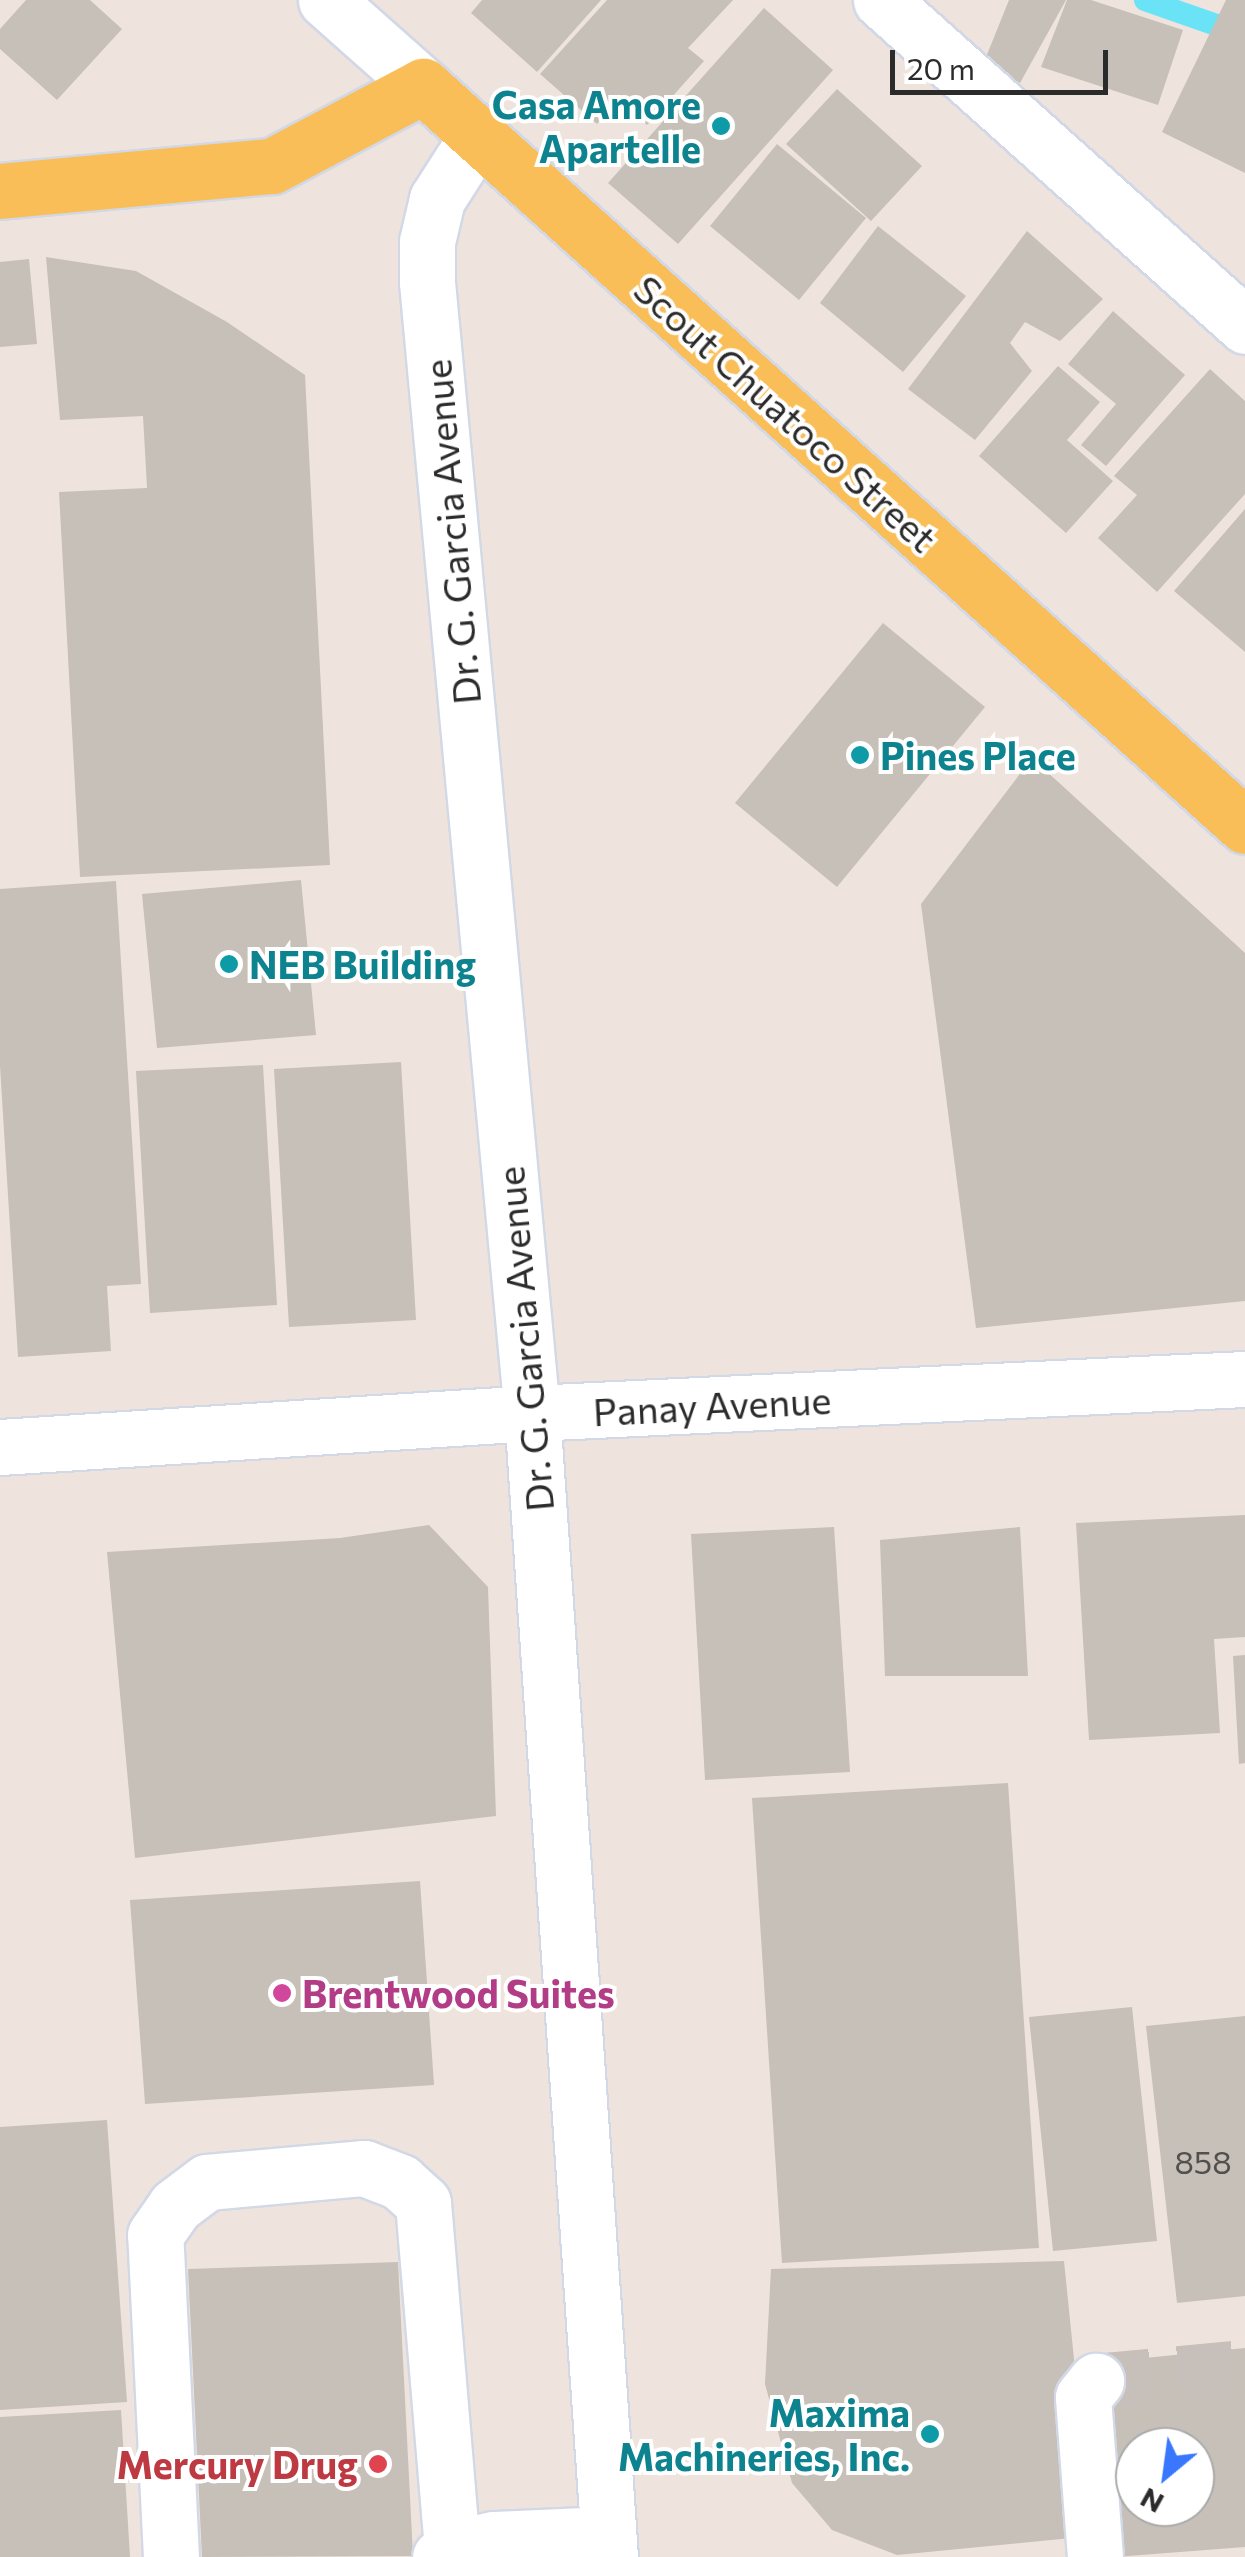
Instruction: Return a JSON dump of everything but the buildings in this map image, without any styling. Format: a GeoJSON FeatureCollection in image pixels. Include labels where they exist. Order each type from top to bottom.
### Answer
{"type":"FeatureCollection","features":[{"type":"Feature","properties":{"kind":"main road","name":"Scout Chuatoco Street"},"geometry":{"type":"LineString","coordinates":[[422,86],[1245,826]]}},
{"type":"Feature","properties":{"kind":"main road"},"geometry":{"type":"LineString","coordinates":[[0,191],[272,166],[422,86]]}},
{"type":"Feature","properties":{"kind":"street","name":"Scout Chuatoco Street"},"geometry":{"type":"LineString","coordinates":[[326,0],[422,86]]}},
{"type":"Feature","properties":{"kind":"street"},"geometry":{"type":"LineString","coordinates":[[881,0],[1245,326]]}},
{"type":"Feature","properties":{"kind":"street","name":"Dr. G. Garcia Avenue"},"geometry":{"type":"LineString","coordinates":[[478,136],[437,200],[427,242],[428,282],[532,1413],[609,2546]]}},
{"type":"Feature","properties":{"kind":"street","name":"Panay Avenue"},"geometry":{"type":"LineString","coordinates":[[0,1447],[532,1413],[1245,1380]]}},
{"type":"Feature","properties":{"kind":"street"},"geometry":{"type":"LineString","coordinates":[[171,2557],[156,2235],[176,2206],[207,2182],[364,2168],[400,2182],[424,2203],[446,2552],[494,2540],[609,2546]]}},
{"type":"Feature","properties":{"kind":"street"},"geometry":{"type":"LineString","coordinates":[[1095,2557],[1084,2397],[1096,2381]]}},
{"type":"Feature","properties":{"kind":"waterway"},"geometry":{"type":"LineString","coordinates":[[1145,0],[1245,35]]}},
{"type":"Feature","properties":{"kind":"tunnel"},"geometry":{"type":"LineString","coordinates":[[1096,2381],[1245,2367]]}},
{"type":"Feature","properties":{"kind":"place","name":"Casa Amore Apartelle"},"geometry":{"type":"Point","coordinates":[721,126]}},
{"type":"Feature","properties":{"kind":"place","name":"Pines Place"},"geometry":{"type":"Point","coordinates":[860,755]}},
{"type":"Feature","properties":{"kind":"place","name":"NEB Building"},"geometry":{"type":"Point","coordinates":[229,964]}},
{"type":"Feature","properties":{"kind":"place","name":"Brentwood Suites"},"geometry":{"type":"Point","coordinates":[282,1993]}},
{"type":"Feature","properties":{"kind":"place","name":"Maxima Machineries, Inc."},"geometry":{"type":"Point","coordinates":[930,2434]}},
{"type":"Feature","properties":{"kind":"place","name":"Mercury Drug"},"geometry":{"type":"Point","coordinates":[378,2464]}}]}
